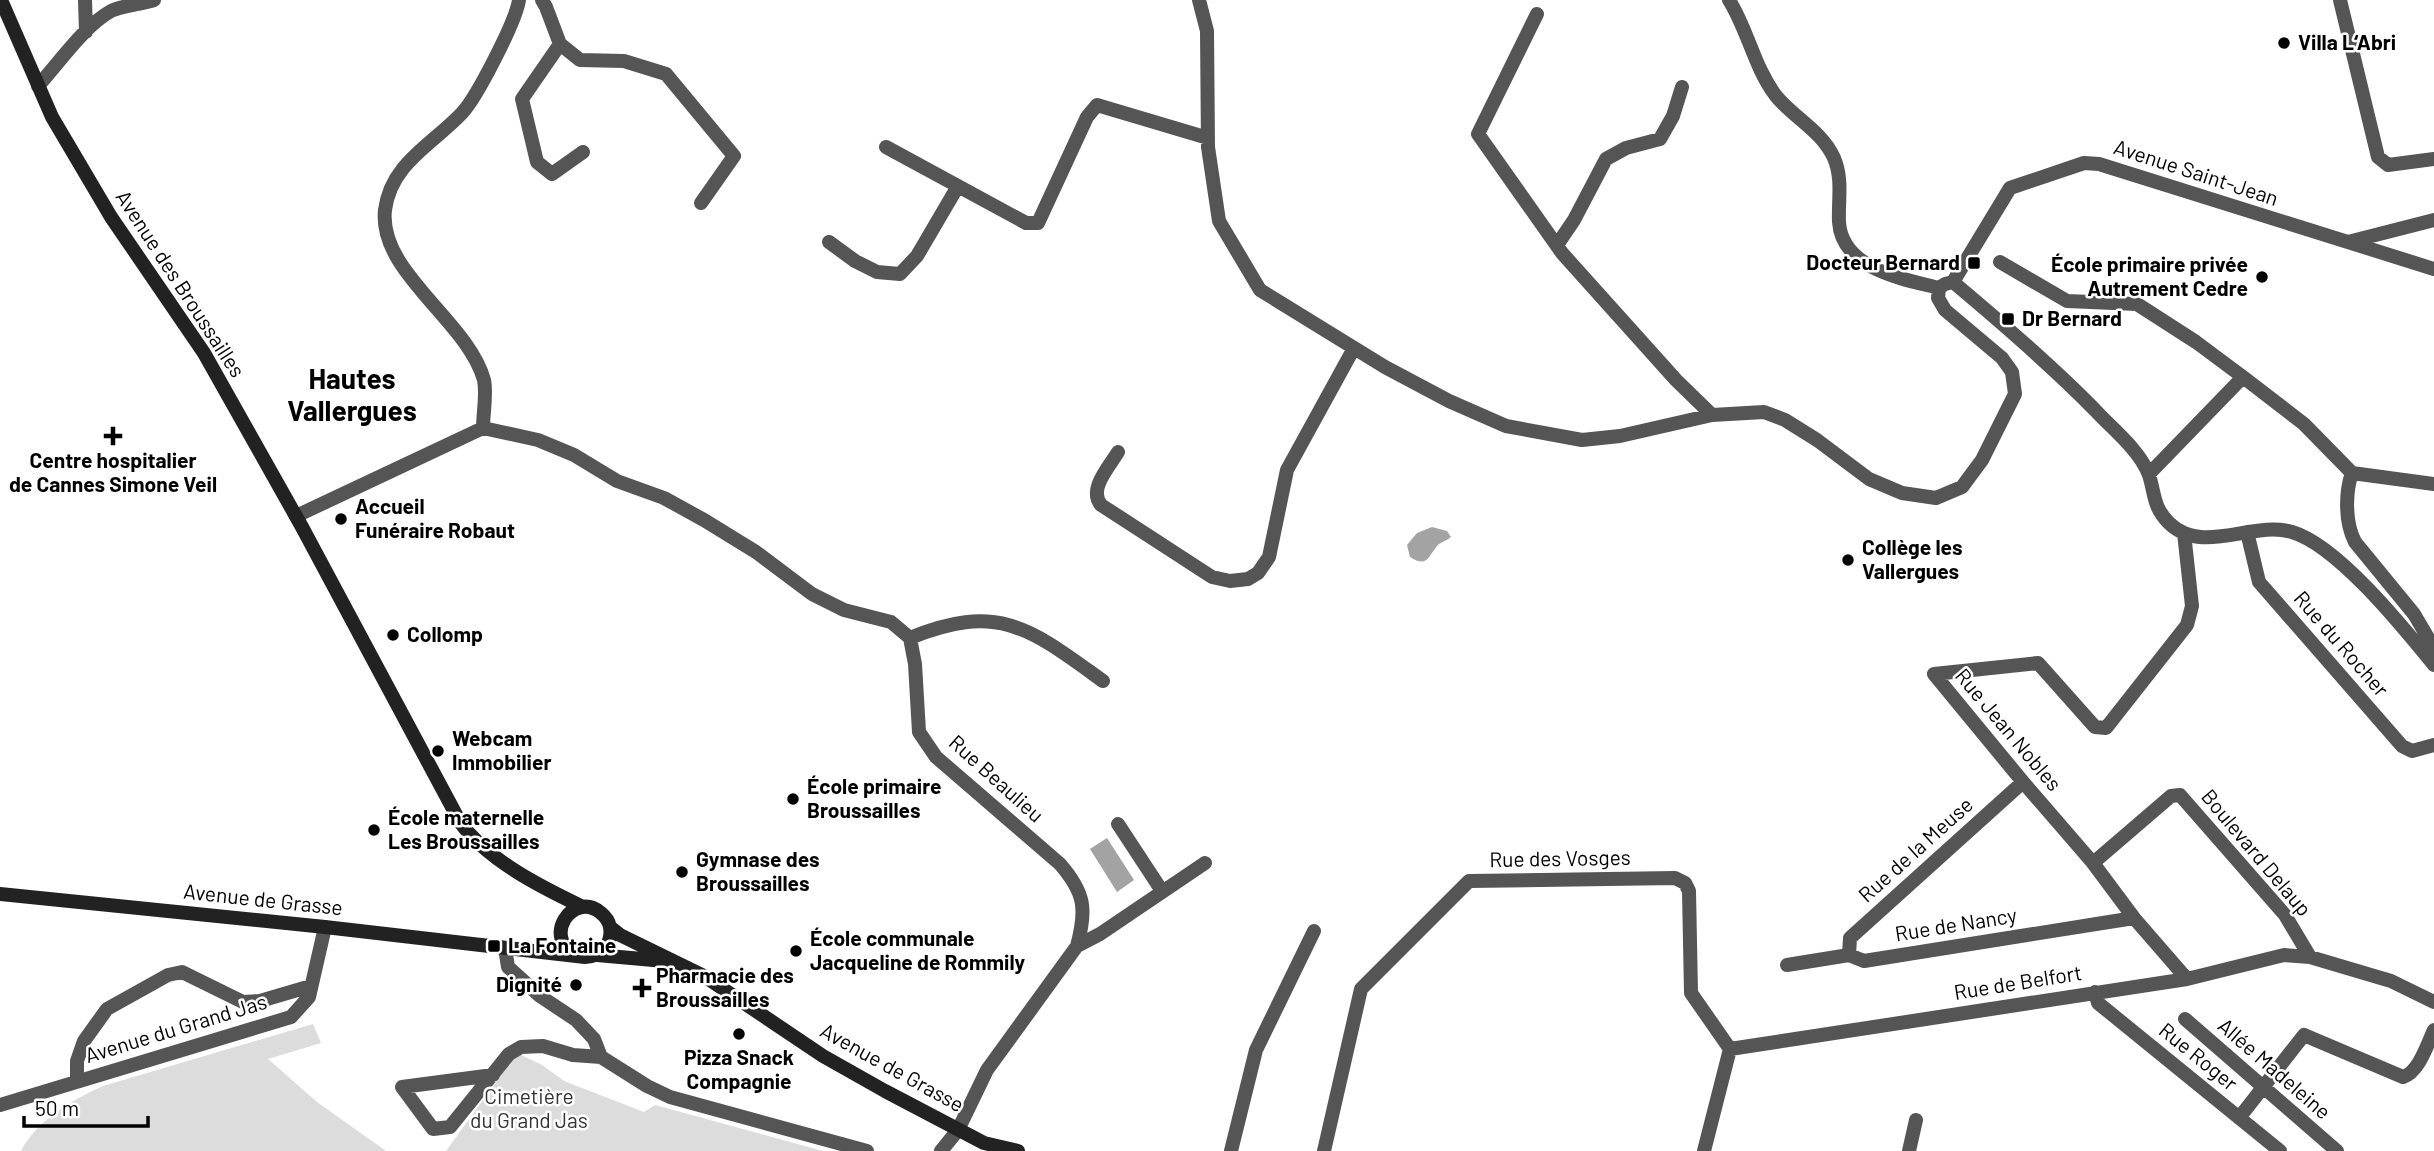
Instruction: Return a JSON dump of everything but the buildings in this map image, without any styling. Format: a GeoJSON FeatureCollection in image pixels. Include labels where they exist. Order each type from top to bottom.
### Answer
{"type":"FeatureCollection","features":[{"type":"Feature","properties":{"kind":"street","name":"Avenue des Broussailles"},"geometry":{"type":"LineString","coordinates":[[1,0],[52,117],[93,187],[204,353],[296,516],[460,822],[466,831],[502,861],[547,890],[583,907]]}},
{"type":"Feature","properties":{"kind":"street"},"geometry":{"type":"LineString","coordinates":[[85,0],[86,32]]}},
{"type":"Feature","properties":{"kind":"street"},"geometry":{"type":"LineString","coordinates":[[38,86],[86,32],[113,10],[154,0]]}},
{"type":"Feature","properties":{"kind":"street"},"geometry":{"type":"LineString","coordinates":[[483,428],[485,383],[474,356],[401,264],[385,233],[385,209],[392,182],[415,153],[464,112],[492,64],[519,0]]}},
{"type":"Feature","properties":{"kind":"street"},"geometry":{"type":"LineString","coordinates":[[542,0],[560,44],[580,60],[624,61],[666,74],[734,156],[701,203]]}},
{"type":"Feature","properties":{"kind":"street"},"geometry":{"type":"LineString","coordinates":[[1199,0],[1207,31],[1208,138],[1219,221],[1260,290],[1354,348],[1449,401],[1506,426],[1582,440],[1620,436],[1712,415],[1764,412],[1785,420],[1817,440],[1869,479],[1902,493],[1936,498],[1962,487],[1982,460],[2015,394],[2012,372],[2002,358],[1945,310],[1938,299],[1939,288]]}},
{"type":"Feature","properties":{"kind":"street"},"geometry":{"type":"LineString","coordinates":[[1729,0],[1766,80],[1777,97],[1825,142],[1835,160],[1840,182],[1839,225],[1848,245],[1864,263],[1892,276],[1939,288],[1953,282],[2071,386],[2133,449],[2149,474],[2154,501],[2169,523],[2184,533],[2198,537],[2269,528],[2291,531],[2311,540],[2330,554],[2390,612],[2434,665]]}},
{"type":"Feature","properties":{"kind":"street"},"geometry":{"type":"LineString","coordinates":[[2340,0],[2378,157],[2388,165],[2434,159]]}},
{"type":"Feature","properties":{"kind":"street"},"geometry":{"type":"LineString","coordinates":[[1537,14],[1478,134],[1557,245],[1676,380],[1712,415]]}},
{"type":"Feature","properties":{"kind":"street"},"geometry":{"type":"LineString","coordinates":[[560,44],[522,99],[537,162],[552,174],[583,152]]}},
{"type":"Feature","properties":{"kind":"street"},"geometry":{"type":"LineString","coordinates":[[1557,245],[1574,220],[1606,159],[1626,148],[1660,139],[1673,116],[1682,87]]}},
{"type":"Feature","properties":{"kind":"street"},"geometry":{"type":"LineString","coordinates":[[887,147],[1026,223],[1038,223],[1087,117],[1097,105],[1208,138]]}},
{"type":"Feature","properties":{"kind":"street","name":"Avenue Saint-Jean"},"geometry":{"type":"LineString","coordinates":[[1953,282],[2009,190],[2084,163],[2099,164],[2434,270]]}},
{"type":"Feature","properties":{"kind":"street"},"geometry":{"type":"LineString","coordinates":[[829,242],[855,261],[877,272],[900,274],[917,256],[958,186]]}},
{"type":"Feature","properties":{"kind":"street"},"geometry":{"type":"LineString","coordinates":[[2346,242],[2434,220]]}},
{"type":"Feature","properties":{"kind":"street"},"geometry":{"type":"LineString","coordinates":[[2000,262],[2067,301],[2137,304],[2196,342],[2304,424],[2352,474],[2434,484]]}},
{"type":"Feature","properties":{"kind":"street"},"geometry":{"type":"LineString","coordinates":[[1118,452],[1095,491],[1096,499],[1101,505],[1212,577],[1230,581],[1248,579],[1258,573],[1269,557],[1287,470],[1354,348]]}},
{"type":"Feature","properties":{"kind":"street"},"geometry":{"type":"LineString","coordinates":[[2149,474],[2243,377]]}},
{"type":"Feature","properties":{"kind":"street"},"geometry":{"type":"LineString","coordinates":[[296,516],[483,428],[538,440],[574,455],[617,481],[664,498],[756,552],[812,594],[844,610],[891,622],[910,638],[937,626],[986,619],[1027,630],[1051,643],[1103,681]]}},
{"type":"Feature","properties":{"kind":"street"},"geometry":{"type":"LineString","coordinates":[[2352,474],[2348,484],[2349,530],[2355,542],[2414,614],[2434,648]]}},
{"type":"Feature","properties":{"kind":"street","name":"Rue du Rocher"},"geometry":{"type":"LineString","coordinates":[[2247,532],[2259,582],[2402,746],[2412,751],[2434,745]]}},
{"type":"Feature","properties":{"kind":"street","name":"Rue Jean Nobles"},"geometry":{"type":"LineString","coordinates":[[2184,533],[2192,606],[2187,625],[2106,728],[2095,727],[2038,663],[1934,674],[2187,979]]}},
{"type":"Feature","properties":{"kind":"street","name":"Rue Beaulieu"},"geometry":{"type":"LineString","coordinates":[[910,638],[915,664],[919,732],[936,757],[1060,864],[1077,884],[1083,910],[1077,946],[987,1070],[958,1129],[941,1151]]}},
{"type":"Feature","properties":{"kind":"street","name":"Rue de la Meuse"},"geometry":{"type":"LineString","coordinates":[[1849,954],[1850,938],[2023,782]]}},
{"type":"Feature","properties":{"kind":"street","name":"Boulevard Delaup"},"geometry":{"type":"LineString","coordinates":[[2093,863],[2171,796],[2180,795],[2285,915],[2310,957]]}},
{"type":"Feature","properties":{"kind":"street"},"geometry":{"type":"LineString","coordinates":[[1118,824],[1163,891]]}},
{"type":"Feature","properties":{"kind":"street"},"geometry":{"type":"LineString","coordinates":[[1077,946],[1100,934],[1205,863]]}},
{"type":"Feature","properties":{"kind":"street","name":"Rue des Vosges"},"geometry":{"type":"LineString","coordinates":[[1324,1151],[1361,989],[1469,881],[1675,878],[1685,883],[1689,891],[1691,993],[1730,1049]]}},
{"type":"Feature","properties":{"kind":"street","name":"Avenue des Broussailles"},"geometry":{"type":"LineString","coordinates":[[547,890],[564,919]]}},
{"type":"Feature","properties":{"kind":"street","name":"Avenue de Grasse"},"geometry":{"type":"LineString","coordinates":[[0,894],[579,956]]}},
{"type":"Feature","properties":{"kind":"street"},"geometry":{"type":"LineString","coordinates":[[583,907],[597,910],[608,920],[608,943],[597,955],[579,956],[567,949],[561,936],[564,919],[569,913],[583,907]]}},
{"type":"Feature","properties":{"kind":"street","name":"Rue de Nancy"},"geometry":{"type":"LineString","coordinates":[[1787,965],[1849,954],[1864,961],[2134,918]]}},
{"type":"Feature","properties":{"kind":"street","name":"Avenue du Grand Jas"},"geometry":{"type":"LineString","coordinates":[[0,1105],[291,1017],[309,997],[325,927]]}},
{"type":"Feature","properties":{"kind":"street"},"geometry":{"type":"LineString","coordinates":[[610,927],[620,935],[674,961]]}},
{"type":"Feature","properties":{"kind":"street"},"geometry":{"type":"LineString","coordinates":[[1231,1151],[1256,1050],[1314,932]]}},
{"type":"Feature","properties":{"kind":"street"},"geometry":{"type":"LineString","coordinates":[[522,951],[561,936]]}},
{"type":"Feature","properties":{"kind":"street"},"geometry":{"type":"LineString","coordinates":[[505,948],[508,968],[540,996],[576,1020],[594,1039],[601,1057]]}},
{"type":"Feature","properties":{"kind":"street","name":"Rue de Belfort"},"geometry":{"type":"LineString","coordinates":[[1730,1049],[2187,979],[2284,954],[2310,957]]}},
{"type":"Feature","properties":{"kind":"street","name":"Avenue de Grasse"},"geometry":{"type":"LineString","coordinates":[[597,955],[674,961],[704,976],[823,1056],[885,1091],[984,1143],[1018,1151]]}},
{"type":"Feature","properties":{"kind":"street"},"geometry":{"type":"LineString","coordinates":[[2310,957],[2391,981],[2434,1002]]}},
{"type":"Feature","properties":{"kind":"street","name":"Avenue du Grand Jas"},"geometry":{"type":"LineString","coordinates":[[77,1081],[77,1061],[84,1041],[107,1009],[168,975],[182,972],[243,1002],[260,1001],[311,986]]}},
{"type":"Feature","properties":{"kind":"street","name":"Rue Roger"},"geometry":{"type":"LineString","coordinates":[[2095,992],[2098,1003],[2280,1151]]}},
{"type":"Feature","properties":{"kind":"street","name":"Allée Madeleine"},"geometry":{"type":"LineString","coordinates":[[2185,1019],[2337,1151]]}},
{"type":"Feature","properties":{"kind":"street"},"geometry":{"type":"LineString","coordinates":[[2239,1118],[2304,1035],[2403,1077],[2414,1069],[2434,1030]]}},
{"type":"Feature","properties":{"kind":"street"},"geometry":{"type":"LineString","coordinates":[[492,1075],[402,1087],[433,1129],[450,1127],[509,1054],[521,1047],[543,1046],[573,1055],[601,1057],[670,1097],[867,1151]]}},
{"type":"Feature","properties":{"kind":"street"},"geometry":{"type":"LineString","coordinates":[[1704,1151],[1730,1049]]}},
{"type":"Feature","properties":{"kind":"street"},"geometry":{"type":"LineString","coordinates":[[1909,1151],[1916,1121]]}},
{"type":"Feature","properties":{"kind":"green space"},"geometry":{"type":"Polygon","coordinates":[[[313,1024],[321,1043],[268,1059],[317,1102],[386,1151],[21,1151],[36,1130],[56,1112],[103,1086],[313,1024]]]}},
{"type":"Feature","properties":{"kind":"green space","name":"Cimetière du Grand Jas"},"geometry":{"type":"Polygon","coordinates":[[[517,1053],[542,1065],[564,1081],[644,1112],[655,1105],[823,1151],[446,1151],[517,1053]]]}},
{"type":"Feature","properties":{"kind":"shaded area"},"geometry":{"type":"Polygon","coordinates":[[[1432,527],[1447,531],[1451,537],[1438,545],[1424,561],[1410,557],[1407,545],[1417,533],[1432,527]]]}},
{"type":"Feature","properties":{"kind":"shaded area"},"geometry":{"type":"Polygon","coordinates":[[[1107,838],[1134,880],[1117,892],[1090,849],[1107,838]]]}},
{"type":"Feature","properties":{"kind":"place","name":"Villa L‘Abri"},"geometry":{"type":"Point","coordinates":[2284,43]}},
{"type":"Feature","properties":{"kind":"place","name":"Docteur Bernard"},"geometry":{"type":"Point","coordinates":[1974,263]}},
{"type":"Feature","properties":{"kind":"place","name":"École primaire privée Autrement Cedre"},"geometry":{"type":"Point","coordinates":[2262,277]}},
{"type":"Feature","properties":{"kind":"place","name":"Dr Bernard"},"geometry":{"type":"Point","coordinates":[2008,319]}},
{"type":"Feature","properties":{"kind":"place","name":"Centre hospitalier de Cannes Simone Veil"},"geometry":{"type":"Point","coordinates":[113,436]}},
{"type":"Feature","properties":{"kind":"place","name":"Accueil Funéraire Robaut"},"geometry":{"type":"Point","coordinates":[341,519]}},
{"type":"Feature","properties":{"kind":"place","name":"Collège les Vallergues"},"geometry":{"type":"Point","coordinates":[1848,560]}},
{"type":"Feature","properties":{"kind":"place","name":"Collomp"},"geometry":{"type":"Point","coordinates":[393,635]}},
{"type":"Feature","properties":{"kind":"place","name":"Webcam Immobilier"},"geometry":{"type":"Point","coordinates":[438,751]}},
{"type":"Feature","properties":{"kind":"place","name":"École primaire Broussailles"},"geometry":{"type":"Point","coordinates":[793,799]}},
{"type":"Feature","properties":{"kind":"place","name":"École maternelle Les Broussailles"},"geometry":{"type":"Point","coordinates":[374,830]}},
{"type":"Feature","properties":{"kind":"place","name":"Gymnase des Broussailles"},"geometry":{"type":"Point","coordinates":[682,872]}},
{"type":"Feature","properties":{"kind":"place","name":"La Fontaine"},"geometry":{"type":"Point","coordinates":[494,946]}},
{"type":"Feature","properties":{"kind":"place","name":"École communale Jacqueline de Rommily"},"geometry":{"type":"Point","coordinates":[796,951]}},
{"type":"Feature","properties":{"kind":"place","name":"Dignité"},"geometry":{"type":"Point","coordinates":[576,985]}},
{"type":"Feature","properties":{"kind":"place","name":"Pharmacie des Broussailles"},"geometry":{"type":"Point","coordinates":[642,988]}},
{"type":"Feature","properties":{"kind":"place","name":"Pizza Snack Compagnie"},"geometry":{"type":"Point","coordinates":[739,1034]}},
{"type":"Feature","properties":{"kind":"district","name":"Hautes Vallergues"},"geometry":{"type":"Point","coordinates":[352,395]}}]}
